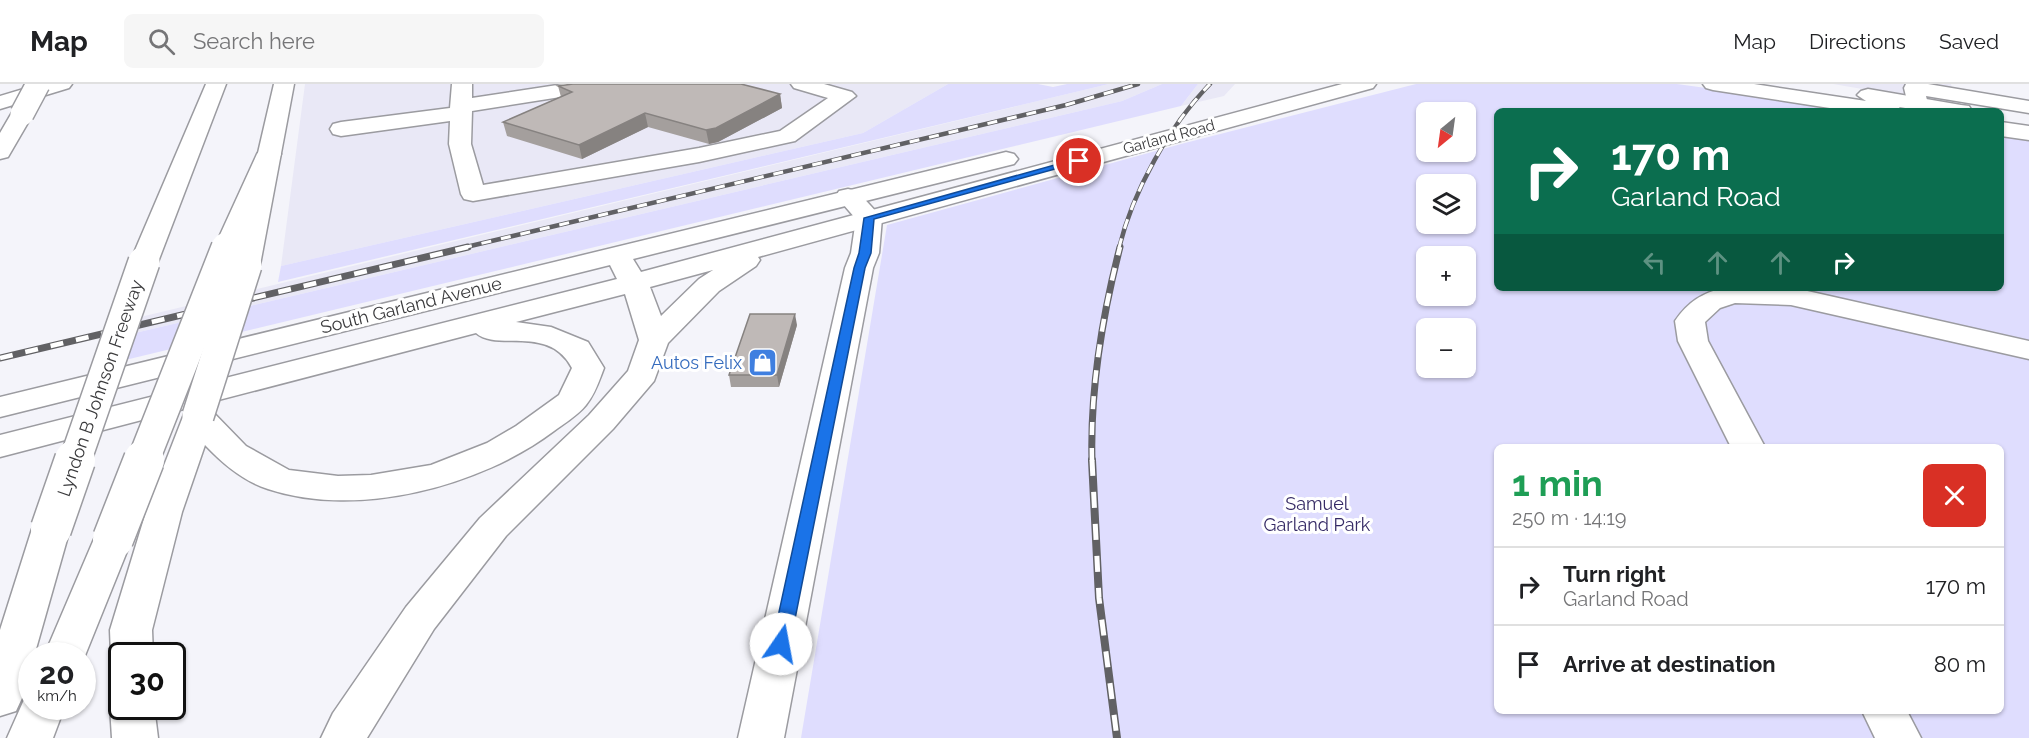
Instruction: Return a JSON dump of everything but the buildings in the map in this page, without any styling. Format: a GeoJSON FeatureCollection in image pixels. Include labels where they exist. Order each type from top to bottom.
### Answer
{"type":"FeatureCollection","features":[{"type":"Feature","properties":{"kind":"main road"},"geometry":{"type":"LineString","coordinates":[[0,87],[10,84]]}},
{"type":"Feature","properties":{"kind":"main road"},"geometry":{"type":"LineString","coordinates":[[0,152],[38,84]]}},
{"type":"Feature","properties":{"kind":"main road"},"geometry":{"type":"LineString","coordinates":[[0,103],[62,84]]}},
{"type":"Feature","properties":{"kind":"main road","name":"Lyndon B Johnson Freeway"},"geometry":{"type":"LineString","coordinates":[[0,698],[51,529],[144,262],[216,84]]}},
{"type":"Feature","properties":{"kind":"main road"},"geometry":{"type":"LineString","coordinates":[[131,642],[131,630],[164,512],[198,416],[236,257],[269,154],[284,84]]}},
{"type":"Feature","properties":{"kind":"main road"},"geometry":{"type":"LineString","coordinates":[[341,129],[461,101],[605,84]]}},
{"type":"Feature","properties":{"kind":"main road"},"geometry":{"type":"LineString","coordinates":[[461,101],[460,144],[473,194],[699,155],[787,136],[845,96],[801,84]]}},
{"type":"Feature","properties":{"kind":"main road","name":"Garland Road"},"geometry":{"type":"LineString","coordinates":[[798,237],[846,205],[1299,84]]}},
{"type":"Feature","properties":{"kind":"main road","name":"Garland Road"},"geometry":{"type":"LineString","coordinates":[[846,205],[1317,98],[1366,84]]}},
{"type":"Feature","properties":{"kind":"main road"},"geometry":{"type":"LineString","coordinates":[[1317,98],[1381,84]]}},
{"type":"Feature","properties":{"kind":"main road"},"geometry":{"type":"LineString","coordinates":[[1713,84],[1871,108]]}},
{"type":"Feature","properties":{"kind":"main road"},"geometry":{"type":"LineString","coordinates":[[1800,84],[1910,90],[1983,89],[2029,97]]}},
{"type":"Feature","properties":{"kind":"main road"},"geometry":{"type":"LineString","coordinates":[[1983,89],[2029,107]]}},
{"type":"Feature","properties":{"kind":"main road"},"geometry":{"type":"LineString","coordinates":[[1910,90],[1954,108]]}},
{"type":"Feature","properties":{"kind":"main road"},"geometry":{"type":"LineString","coordinates":[[2004,118],[2029,122]]}},
{"type":"Feature","properties":{"kind":"main road"},"geometry":{"type":"LineString","coordinates":[[2004,130],[2029,134]]}},
{"type":"Feature","properties":{"kind":"main road"},"geometry":{"type":"LineString","coordinates":[[761,738],[859,268],[865,253],[846,205]]}},
{"type":"Feature","properties":{"kind":"main road","name":"South Garland Avenue"},"geometry":{"type":"LineString","coordinates":[[0,407],[617,255],[846,205]]}},
{"type":"Feature","properties":{"kind":"main road"},"geometry":{"type":"LineString","coordinates":[[344,738],[349,726],[420,618],[493,527],[601,422],[643,374],[654,340],[709,285],[748,259],[798,237]]}},
{"type":"Feature","properties":{"kind":"main road","name":"South Garland Avenue"},"geometry":{"type":"LineString","coordinates":[[0,446],[349,354],[633,283],[798,237]]}},
{"type":"Feature","properties":{"kind":"main road"},"geometry":{"type":"LineString","coordinates":[[617,255],[640,296],[654,340]]}},
{"type":"Feature","properties":{"kind":"main road"},"geometry":{"type":"LineString","coordinates":[[71,642],[236,257]]}},
{"type":"Feature","properties":{"kind":"main road"},"geometry":{"type":"LineString","coordinates":[[1746,444],[1693,341],[1690,321],[1698,308],[1727,294],[1753,292],[1791,296],[2029,350]]}},
{"type":"Feature","properties":{"kind":"main road"},"geometry":{"type":"LineString","coordinates":[[198,416],[219,442],[244,463],[280,481],[329,488],[380,485],[430,476],[489,456],[533,432],[574,398],[588,368],[577,348],[540,333],[489,329],[439,333]]}},
{"type":"Feature","properties":{"kind":"main road"},"geometry":{"type":"LineString","coordinates":[[1886,714],[1898,738]]}},
{"type":"Feature","properties":{"kind":"main road"},"geometry":{"type":"LineString","coordinates":[[30,738],[38,720]]}},
{"type":"Feature","properties":{"kind":"main road"},"geometry":{"type":"LineString","coordinates":[[133,720],[135,738]]}},
{"type":"Feature","properties":{"kind":"shaded area"},"geometry":{"type":"Polygon","coordinates":[[[305,84],[948,84],[863,133],[281,266],[305,84]]]}},
{"type":"Feature","properties":{"kind":"shaded area"},"geometry":{"type":"Polygon","coordinates":[[[1109,84],[1162,84],[1122,101],[101,341],[107,325],[1109,84]]]}},
{"type":"Feature","properties":{"kind":"shaded area"},"geometry":{"type":"Polygon","coordinates":[[[1198,84],[1235,84],[1224,96],[1181,106],[1198,84]]]}},
{"type":"Feature","properties":{"kind":"shaded area"},"geometry":{"type":"Polygon","coordinates":[[[1833,84],[1951,84],[1956,105],[1833,84]]]}},
{"type":"Feature","properties":{"kind":"green space"},"geometry":{"type":"Polygon","coordinates":[[[948,84],[1038,84],[1053,87],[1067,84],[1109,84],[278,282],[281,266],[863,133],[948,84]]]}},
{"type":"Feature","properties":{"kind":"green space"},"geometry":{"type":"Polygon","coordinates":[[[1162,84],[1198,84],[1181,106],[92,368],[101,341],[1122,101],[1162,84]]]}},
{"type":"Feature","properties":{"kind":"green space","name":"Samuel Garland Park"},"geometry":{"type":"Polygon","coordinates":[[[1416,84],[1677,84],[1849,108],[1494,108],[1494,291],[2004,291],[2004,134],[2029,138],[2029,738],[801,738],[887,225],[1181,144],[1416,84]]]}},
{"type":"Feature","properties":{"kind":"railway"},"geometry":{"type":"LineString","coordinates":[[462,248],[1066,105],[1138,84]]}},
{"type":"Feature","properties":{"kind":"railway"},"geometry":{"type":"LineString","coordinates":[[1119,248],[1133,204],[1154,160],[1180,119],[1210,84]]}},
{"type":"Feature","properties":{"kind":"railway"},"geometry":{"type":"LineString","coordinates":[[0,358],[468,247]]}},
{"type":"Feature","properties":{"kind":"railway"},"geometry":{"type":"LineString","coordinates":[[1092,460],[1093,407],[1098,353],[1120,247]]}},
{"type":"Feature","properties":{"kind":"railway"},"geometry":{"type":"LineString","coordinates":[[1092,460],[1099,598],[1117,738]]}},
{"type":"Feature","properties":{"kind":"place","name":"Autos Felix"},"geometry":{"type":"Point","coordinates":[763,362]}},
{"type":"Feature","properties":{"kind":"route"},"geometry":{"type":"LineString","coordinates":[[781,644],[859,268],[865,253],[869,218],[1079,161]]}}]}
